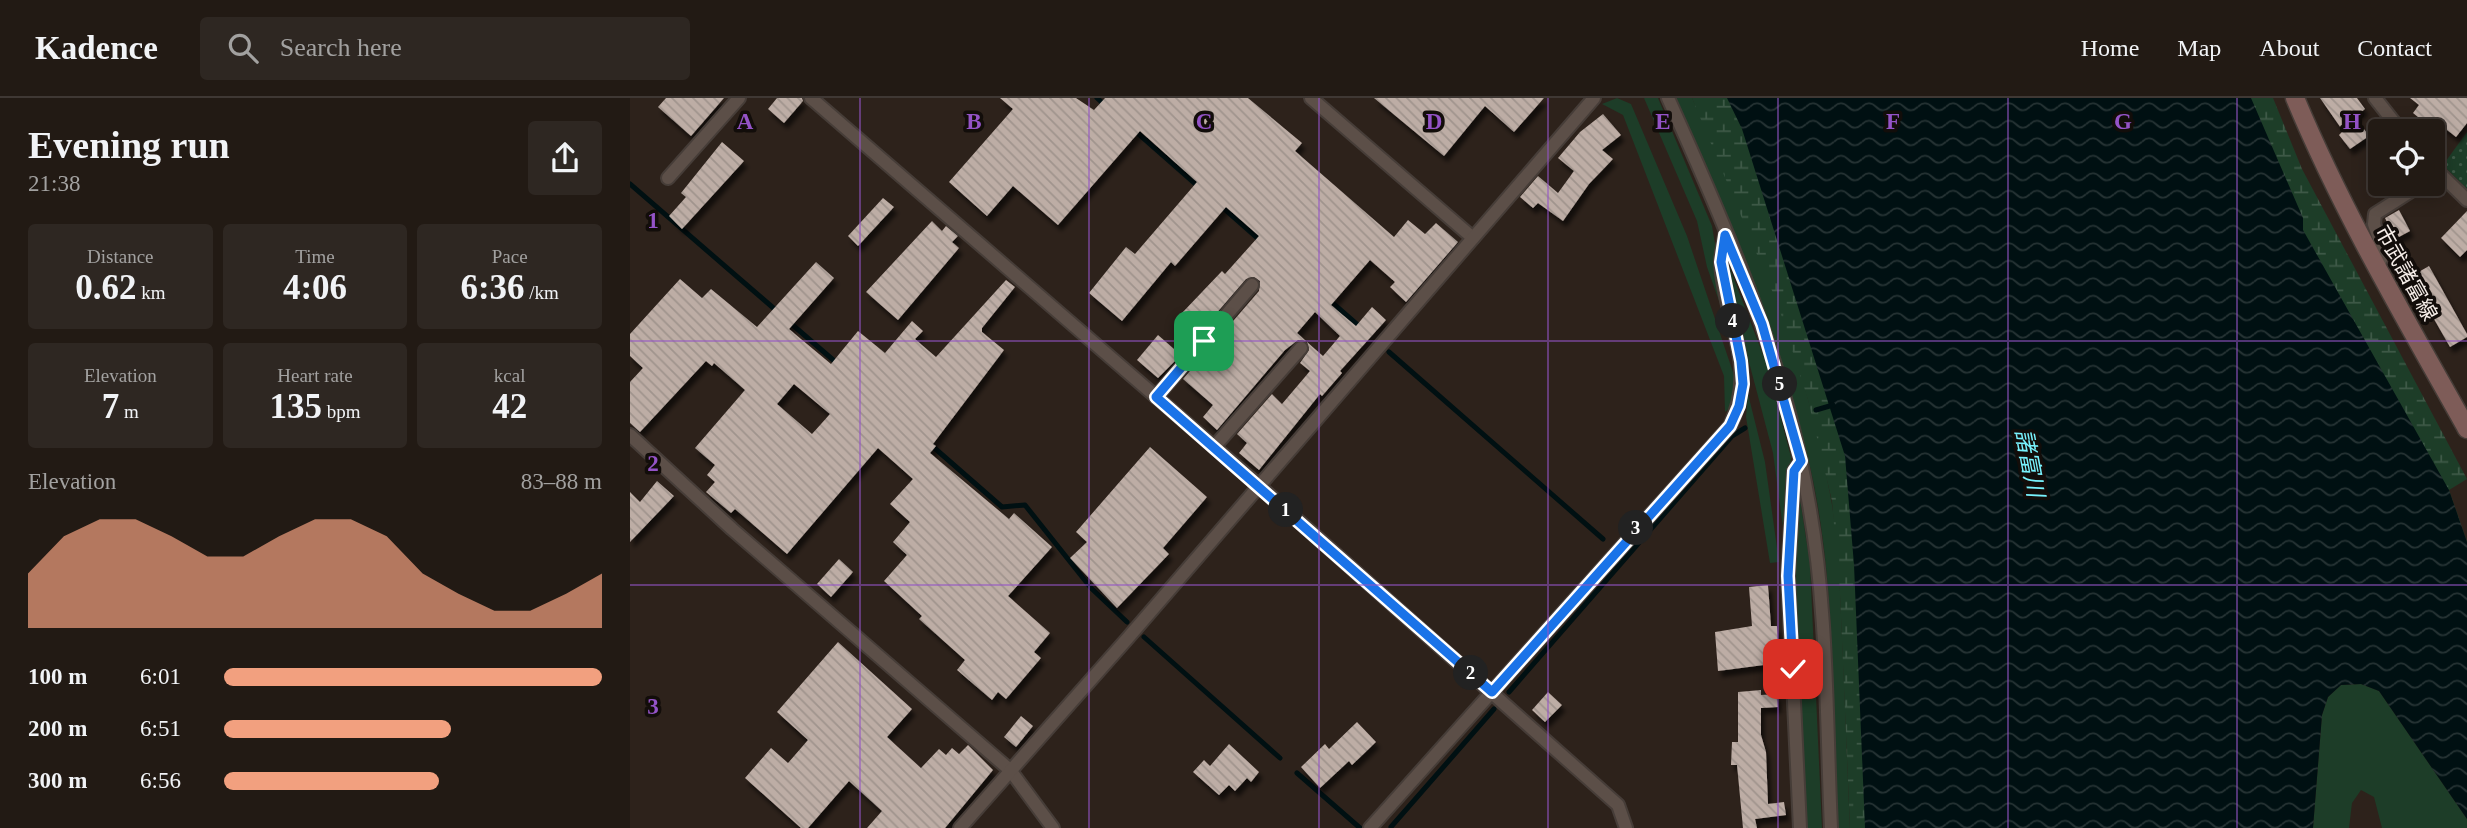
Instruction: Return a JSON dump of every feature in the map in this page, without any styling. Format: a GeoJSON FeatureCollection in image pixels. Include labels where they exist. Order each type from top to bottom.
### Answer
{"type":"FeatureCollection","features":[{"type":"Feature","properties":{"kind":"main road","name":"市武諸富線"},"geometry":{"type":"LineString","coordinates":[[2295,98],[2320,158],[2376,268],[2467,429]]}},
{"type":"Feature","properties":{"kind":"street"},"geometry":{"type":"LineString","coordinates":[[668,177],[739,98]]}},
{"type":"Feature","properties":{"kind":"street"},"geometry":{"type":"LineString","coordinates":[[811,98],[1258,485],[1492,692],[1618,805],[1626,828]]}},
{"type":"Feature","properties":{"kind":"street"},"geometry":{"type":"LineString","coordinates":[[1311,98],[1473,238]]}},
{"type":"Feature","properties":{"kind":"street"},"geometry":{"type":"LineString","coordinates":[[960,828],[1594,98]]}},
{"type":"Feature","properties":{"kind":"street"},"geometry":{"type":"LineString","coordinates":[[1668,98],[1762,324],[1801,461],[1816,552],[1820,597],[1831,828]]}},
{"type":"Feature","properties":{"kind":"street"},"geometry":{"type":"LineString","coordinates":[[2375,98],[2392,119]]}},
{"type":"Feature","properties":{"kind":"street"},"geometry":{"type":"LineString","coordinates":[[2445,181],[2467,200]]}},
{"type":"Feature","properties":{"kind":"street"},"geometry":{"type":"LineString","coordinates":[[2376,268],[2384,253],[2374,224],[2375,214],[2403,196]]}},
{"type":"Feature","properties":{"kind":"street"},"geometry":{"type":"LineString","coordinates":[[1370,828],[1730,426],[1739,406],[1743,384],[1741,361],[1721,262],[1725,235]]}},
{"type":"Feature","properties":{"kind":"street"},"geometry":{"type":"LineString","coordinates":[[1156,397],[1252,285]]}},
{"type":"Feature","properties":{"kind":"street"},"geometry":{"type":"LineString","coordinates":[[1214,447],[1301,348]]}},
{"type":"Feature","properties":{"kind":"street"},"geometry":{"type":"LineString","coordinates":[[630,435],[732,530],[1010,771],[1053,828]]}},
{"type":"Feature","properties":{"kind":"street"},"geometry":{"type":"LineString","coordinates":[[1800,828],[1788,576],[1794,471],[1801,461]]}},
{"type":"Feature","properties":{"kind":"green space"},"geometry":{"type":"Polygon","coordinates":[[[1617,98],[1631,104],[1687,236],[1735,378],[1733,405],[1725,412],[1724,376],[1623,115],[1602,104],[1617,98]]]}},
{"type":"Feature","properties":{"kind":"green space"},"geometry":{"type":"Polygon","coordinates":[[[1644,98],[1658,98],[1712,226],[1730,332],[1707,267],[1697,221],[1644,98]]]}},
{"type":"Feature","properties":{"kind":"green space"},"geometry":{"type":"Polygon","coordinates":[[[1674,98],[1692,98],[1736,195],[1792,345],[1820,447],[1834,516],[1837,551],[1850,828],[1837,828],[1828,593],[1824,546],[1807,454],[1766,318],[1713,185],[1674,98]]]}},
{"type":"Feature","properties":{"kind":"green space"},"geometry":{"type":"Polygon","coordinates":[[[1692,98],[1753,98],[1854,422],[1888,828],[1850,828],[1840,594],[1832,501],[1808,400],[1778,305],[1692,98]]]}},
{"type":"Feature","properties":{"kind":"green space"},"geometry":{"type":"Polygon","coordinates":[[[2235,98],[2273,98],[2302,169],[2467,479],[2449,490],[2467,542],[2467,628],[2235,98]]]}},
{"type":"Feature","properties":{"kind":"green space"},"geometry":{"type":"Polygon","coordinates":[[[2467,132],[2467,189],[2445,167],[2445,162],[2467,132]]]}},
{"type":"Feature","properties":{"kind":"green space"},"geometry":{"type":"Polygon","coordinates":[[[1729,266],[1767,365],[1791,457],[1786,550],[1773,453],[1745,347],[1729,266]]]}},
{"type":"Feature","properties":{"kind":"green space"},"geometry":{"type":"Polygon","coordinates":[[[1748,394],[1765,462],[1779,562],[1770,563],[1746,417],[1748,394]]]}},
{"type":"Feature","properties":{"kind":"green space"},"geometry":{"type":"Polygon","coordinates":[[[1797,479],[1810,564],[1822,828],[1804,828],[1795,569],[1797,479]]]}},
{"type":"Feature","properties":{"kind":"green space"},"geometry":{"type":"Polygon","coordinates":[[[2361,684],[2379,691],[2467,819],[2467,828],[2382,828],[2374,797],[2361,790],[2352,803],[2349,828],[2313,828],[2322,715],[2328,697],[2341,685],[2361,684]]]}},
{"type":"Feature","properties":{"kind":"water","name":"諸富川"},"geometry":{"type":"Polygon","coordinates":[[[1727,98],[2251,98],[2303,218],[2303,230],[2449,490],[2467,542],[2467,819],[2379,691],[2361,684],[2341,685],[2328,697],[2322,715],[2313,828],[1865,828],[1854,565],[1845,456],[1742,129],[1727,98]]]}},
{"type":"Feature","properties":{"kind":"building"},"geometry":{"type":"Polygon","coordinates":[[[666,98],[724,98],[691,136],[658,107],[666,98]]]}},
{"type":"Feature","properties":{"kind":"building"},"geometry":{"type":"Polygon","coordinates":[[[777,98],[802,98],[803,101],[784,123],[768,109],[777,98]]]}},
{"type":"Feature","properties":{"kind":"building"},"geometry":{"type":"Polygon","coordinates":[[[1000,98],[1076,98],[1094,110],[1105,98],[1248,98],[1302,143],[1295,151],[1394,237],[1408,220],[1425,234],[1436,223],[1458,242],[1406,302],[1390,287],[1395,282],[1370,260],[1331,305],[1356,326],[1372,307],[1386,320],[1340,371],[1342,373],[1322,396],[1320,394],[1259,470],[1239,453],[1247,443],[1237,434],[1272,394],[1282,404],[1310,371],[1300,363],[1309,350],[1307,342],[1323,356],[1340,336],[1315,312],[1297,333],[1306,341],[1298,340],[1285,350],[1217,430],[1203,417],[1213,405],[1183,379],[1259,291],[1260,281],[1254,277],[1246,279],[1201,331],[1182,313],[1222,271],[1225,274],[1259,236],[1226,207],[1175,266],[1171,262],[1122,321],[1089,293],[1126,247],[1135,254],[1197,182],[1140,131],[1058,225],[1013,186],[987,216],[949,182],[1013,109],[1000,98]]]}},
{"type":"Feature","properties":{"kind":"building"},"geometry":{"type":"Polygon","coordinates":[[[1374,98],[1544,98],[1514,132],[1485,106],[1444,156],[1374,98]]]}},
{"type":"Feature","properties":{"kind":"building"},"geometry":{"type":"Polygon","coordinates":[[[2320,98],[2357,98],[2365,109],[2355,117],[2368,137],[2350,149],[2339,135],[2343,131],[2320,98]]]}},
{"type":"Feature","properties":{"kind":"building"},"geometry":{"type":"Polygon","coordinates":[[[2410,98],[2467,98],[2467,123],[2456,137],[2445,128],[2445,119],[2420,119],[2413,113],[2419,105],[2410,98]]]}},
{"type":"Feature","properties":{"kind":"building"},"geometry":{"type":"Polygon","coordinates":[[[1603,114],[1621,135],[1602,150],[1613,159],[1589,184],[1563,221],[1538,203],[1533,208],[1520,197],[1538,176],[1558,193],[1574,171],[1558,158],[1580,132],[1603,114]]]}},
{"type":"Feature","properties":{"kind":"building"},"geometry":{"type":"Polygon","coordinates":[[[722,142],[744,161],[682,229],[669,216],[686,197],[681,193],[722,142]]]}},
{"type":"Feature","properties":{"kind":"building"},"geometry":{"type":"Polygon","coordinates":[[[883,198],[894,207],[858,246],[848,236],[883,198]]]}},
{"type":"Feature","properties":{"kind":"building"},"geometry":{"type":"Polygon","coordinates":[[[2399,210],[2410,231],[2395,239],[2385,218],[2399,210]]]}},
{"type":"Feature","properties":{"kind":"building"},"geometry":{"type":"Polygon","coordinates":[[[2467,211],[2467,250],[2460,257],[2441,238],[2467,211]]]}},
{"type":"Feature","properties":{"kind":"building"},"geometry":{"type":"Polygon","coordinates":[[[932,221],[942,231],[946,226],[958,236],[952,242],[959,248],[898,320],[866,292],[932,221]]]}},
{"type":"Feature","properties":{"kind":"building"},"geometry":{"type":"Polygon","coordinates":[[[816,262],[834,278],[789,329],[831,364],[858,331],[885,353],[912,321],[923,331],[915,339],[936,357],[1006,280],[1015,287],[982,328],[982,332],[1004,350],[933,444],[936,446],[930,453],[1009,519],[1014,513],[1052,547],[1008,596],[1050,633],[1034,652],[1041,658],[1006,699],[998,692],[992,700],[957,670],[965,660],[919,619],[922,616],[884,581],[907,555],[893,542],[910,522],[890,504],[913,479],[878,448],[787,554],[735,509],[731,513],[706,492],[715,482],[707,475],[715,465],[695,448],[745,390],[714,363],[712,366],[706,361],[640,432],[630,423],[630,382],[643,368],[630,356],[630,334],[680,279],[702,298],[711,289],[757,327],[816,262]],[[794,384],[777,404],[812,434],[830,414],[794,384]]]}},
{"type":"Feature","properties":{"kind":"building"},"geometry":{"type":"Polygon","coordinates":[[[2429,266],[2467,334],[2467,337],[2450,347],[2410,277],[2429,266]]]}},
{"type":"Feature","properties":{"kind":"building"},"geometry":{"type":"Polygon","coordinates":[[[1158,335],[1181,355],[1158,378],[1137,360],[1158,335]]]}},
{"type":"Feature","properties":{"kind":"building"},"geometry":{"type":"Polygon","coordinates":[[[1150,447],[1207,497],[1163,548],[1169,554],[1117,608],[1070,558],[1087,542],[1076,532],[1150,447]]]}},
{"type":"Feature","properties":{"kind":"building"},"geometry":{"type":"Polygon","coordinates":[[[657,481],[674,496],[630,542],[630,492],[640,502],[657,481]]]}},
{"type":"Feature","properties":{"kind":"building"},"geometry":{"type":"Polygon","coordinates":[[[839,559],[853,572],[831,597],[817,584],[839,559]]]}},
{"type":"Feature","properties":{"kind":"building"},"geometry":{"type":"Polygon","coordinates":[[[1768,585],[1771,626],[1777,626],[1779,663],[1718,671],[1715,632],[1752,626],[1749,587],[1768,585]]]}},
{"type":"Feature","properties":{"kind":"building"},"geometry":{"type":"Polygon","coordinates":[[[838,642],[912,709],[887,737],[921,768],[939,749],[946,755],[952,748],[959,754],[968,745],[993,770],[945,828],[867,828],[882,811],[849,781],[808,828],[801,828],[745,778],[771,748],[788,763],[808,740],[777,712],[838,642]]]}},
{"type":"Feature","properties":{"kind":"building"},"geometry":{"type":"Polygon","coordinates":[[[1761,690],[1761,695],[1777,694],[1778,707],[1761,708],[1768,804],[1784,802],[1786,815],[1755,819],[1757,828],[1743,828],[1737,765],[1731,765],[1732,742],[1738,742],[1738,692],[1761,690]]]}},
{"type":"Feature","properties":{"kind":"building"},"geometry":{"type":"Polygon","coordinates":[[[1548,692],[1562,705],[1545,722],[1532,710],[1548,692]]]}},
{"type":"Feature","properties":{"kind":"building"},"geometry":{"type":"Polygon","coordinates":[[[1021,716],[1033,726],[1016,747],[1004,737],[1021,716]]]}},
{"type":"Feature","properties":{"kind":"building"},"geometry":{"type":"Polygon","coordinates":[[[1357,722],[1376,742],[1352,765],[1349,761],[1320,788],[1301,767],[1325,744],[1329,749],[1357,722]]]}},
{"type":"Feature","properties":{"kind":"building"},"geometry":{"type":"Polygon","coordinates":[[[1229,744],[1259,772],[1251,782],[1247,778],[1235,791],[1229,785],[1219,795],[1193,772],[1204,760],[1210,766],[1229,744]]]}},
{"type":"Feature","properties":{"kind":"waterway"},"geometry":{"type":"LineString","coordinates":[[1097,98],[1107,107]]}},
{"type":"Feature","properties":{"kind":"waterway"},"geometry":{"type":"LineString","coordinates":[[1133,129],[1199,187]]}},
{"type":"Feature","properties":{"kind":"waterway"},"geometry":{"type":"LineString","coordinates":[[630,184],[778,312]]}},
{"type":"Feature","properties":{"kind":"waterway"},"geometry":{"type":"LineString","coordinates":[[1220,205],[1262,242]]}},
{"type":"Feature","properties":{"kind":"waterway"},"geometry":{"type":"LineString","coordinates":[[1328,299],[1360,327]]}},
{"type":"Feature","properties":{"kind":"waterway"},"geometry":{"type":"LineString","coordinates":[[788,321],[839,365]]}},
{"type":"Feature","properties":{"kind":"waterway"},"geometry":{"type":"LineString","coordinates":[[1389,352],[1603,539]]}},
{"type":"Feature","properties":{"kind":"waterway"},"geometry":{"type":"LineString","coordinates":[[1816,410],[1833,405]]}},
{"type":"Feature","properties":{"kind":"waterway"},"geometry":{"type":"LineString","coordinates":[[1509,692],[1732,436],[1745,428]]}},
{"type":"Feature","properties":{"kind":"waterway"},"geometry":{"type":"LineString","coordinates":[[931,445],[1002,507],[1025,505],[1091,588],[1127,622]]}},
{"type":"Feature","properties":{"kind":"waterway"},"geometry":{"type":"LineString","coordinates":[[1144,637],[1280,758]]}},
{"type":"Feature","properties":{"kind":"waterway"},"geometry":{"type":"LineString","coordinates":[[1391,827],[1494,709]]}},
{"type":"Feature","properties":{"kind":"waterway"},"geometry":{"type":"LineString","coordinates":[[1297,773],[1360,828]]}},
{"type":"Feature","properties":{"kind":"route"},"geometry":{"type":"LineString","coordinates":[[1204,341],[1156,397],[1492,692],[1711,443],[1730,426],[1739,406],[1743,384],[1741,361],[1721,262],[1725,235],[1762,324],[1801,461],[1794,471],[1788,576],[1793,669]]}}]}
